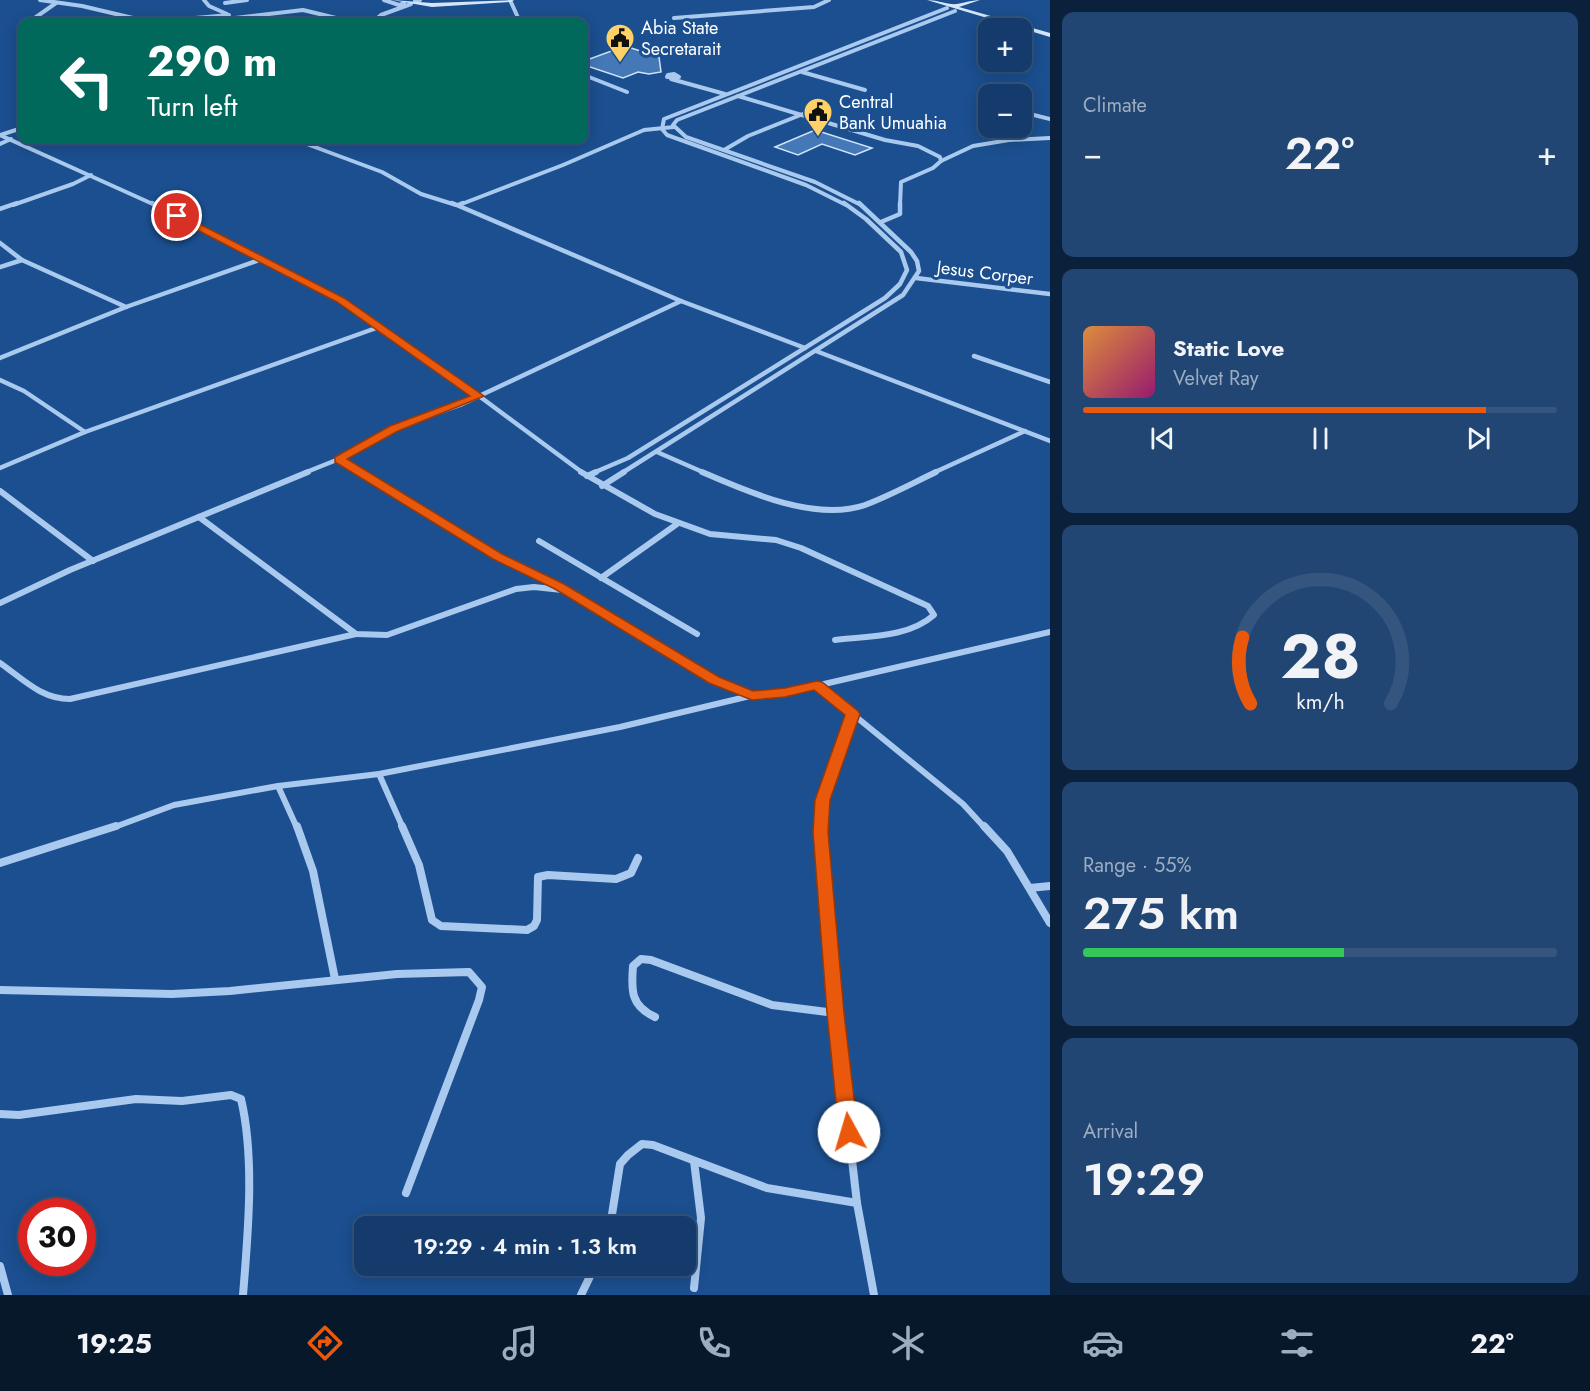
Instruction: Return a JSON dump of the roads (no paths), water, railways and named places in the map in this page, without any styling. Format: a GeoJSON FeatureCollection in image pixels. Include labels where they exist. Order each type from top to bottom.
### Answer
{"type":"FeatureCollection","features":[{"type":"Feature","properties":{"kind":"street"},"geometry":{"type":"LineString","coordinates":[[40,0],[130,18]]}},
{"type":"Feature","properties":{"kind":"street"},"geometry":{"type":"LineString","coordinates":[[204,0],[210,6],[232,18]]}},
{"type":"Feature","properties":{"kind":"street"},"geometry":{"type":"LineString","coordinates":[[225,3],[247,0]]}},
{"type":"Feature","properties":{"kind":"street"},"geometry":{"type":"LineString","coordinates":[[384,0],[399,5],[412,2],[476,0]]}},
{"type":"Feature","properties":{"kind":"street"},"geometry":{"type":"LineString","coordinates":[[395,0],[446,5],[511,0],[518,18]]}},
{"type":"Feature","properties":{"kind":"street"},"geometry":{"type":"LineString","coordinates":[[674,18],[814,7],[829,0]]}},
{"type":"Feature","properties":{"kind":"street"},"geometry":{"type":"LineString","coordinates":[[919,0],[955,8],[984,18]]}},
{"type":"Feature","properties":{"kind":"street"},"geometry":{"type":"LineString","coordinates":[[930,0],[1050,37]]}},
{"type":"Feature","properties":{"kind":"street"},"geometry":{"type":"LineString","coordinates":[[588,476],[628,458],[857,316],[885,298],[905,276],[906,260],[894,244],[859,213],[838,199],[806,185],[667,135],[662,127],[664,119],[790,69],[977,0]]}},
{"type":"Feature","properties":{"kind":"street"},"geometry":{"type":"LineString","coordinates":[[378,18],[412,2]]}},
{"type":"Feature","properties":{"kind":"street"},"geometry":{"type":"LineString","coordinates":[[35,18],[56,3]]}},
{"type":"Feature","properties":{"kind":"street"},"geometry":{"type":"LineString","coordinates":[[674,127],[677,120],[801,72],[955,8]]}},
{"type":"Feature","properties":{"kind":"street"},"geometry":{"type":"LineString","coordinates":[[248,18],[303,10],[314,11],[324,17],[336,18]]}},
{"type":"Feature","properties":{"kind":"street"},"geometry":{"type":"LineString","coordinates":[[200,18],[229,15]]}},
{"type":"Feature","properties":{"kind":"street"},"geometry":{"type":"LineString","coordinates":[[1032,33],[1050,37]]}},
{"type":"Feature","properties":{"kind":"street"},"geometry":{"type":"LineString","coordinates":[[790,69],[865,90]]}},
{"type":"Feature","properties":{"kind":"street"},"geometry":{"type":"LineString","coordinates":[[728,93],[679,76],[667,76],[728,93],[742,95],[885,140],[918,146],[940,157],[941,161]]}},
{"type":"Feature","properties":{"kind":"street"},"geometry":{"type":"LineString","coordinates":[[588,77],[627,92]]}},
{"type":"Feature","properties":{"kind":"street"},"geometry":{"type":"LineString","coordinates":[[724,150],[748,136],[804,114]]}},
{"type":"Feature","properties":{"kind":"street"},"geometry":{"type":"LineString","coordinates":[[1032,114],[1050,119]]}},
{"type":"Feature","properties":{"kind":"street"},"geometry":{"type":"LineString","coordinates":[[458,205],[572,162],[644,130],[674,127],[686,137],[842,194],[859,203],[881,222],[917,261],[919,271],[903,295],[602,486]]}},
{"type":"Feature","properties":{"kind":"street"},"geometry":{"type":"LineString","coordinates":[[0,135],[18,129]]}},
{"type":"Feature","properties":{"kind":"street"},"geometry":{"type":"LineString","coordinates":[[0,135],[18,143]]}},
{"type":"Feature","properties":{"kind":"street"},"geometry":{"type":"LineString","coordinates":[[881,222],[900,214],[901,182],[933,168],[941,161],[973,146],[1009,140],[1050,138]]}},
{"type":"Feature","properties":{"kind":"street"},"geometry":{"type":"LineString","coordinates":[[0,144],[11,140]]}},
{"type":"Feature","properties":{"kind":"street"},"geometry":{"type":"LineString","coordinates":[[20,144],[91,175],[341,300],[479,396],[602,486],[677,524],[710,534],[776,540],[801,548],[928,606],[934,615],[929,621],[899,632],[835,640]]}},
{"type":"Feature","properties":{"kind":"street"},"geometry":{"type":"LineString","coordinates":[[307,144],[367,165],[433,199],[458,205],[471,213],[548,244],[578,260],[805,348]]}},
{"type":"Feature","properties":{"kind":"street"},"geometry":{"type":"LineString","coordinates":[[0,209],[74,184],[91,175]]}},
{"type":"Feature","properties":{"kind":"street"},"geometry":{"type":"LineString","coordinates":[[0,243],[22,260],[126,307]]}},
{"type":"Feature","properties":{"kind":"street"},"geometry":{"type":"LineString","coordinates":[[0,358],[126,307],[262,259]]}},
{"type":"Feature","properties":{"kind":"street"},"geometry":{"type":"LineString","coordinates":[[0,267],[22,260]]}},
{"type":"Feature","properties":{"kind":"street","name":"Jesus Corper"},"geometry":{"type":"LineString","coordinates":[[916,278],[1050,294]]}},
{"type":"Feature","properties":{"kind":"street"},"geometry":{"type":"LineString","coordinates":[[0,603],[93,561],[339,459],[394,429],[479,396],[681,301]]}},
{"type":"Feature","properties":{"kind":"street"},"geometry":{"type":"LineString","coordinates":[[857,316],[867,319]]}},
{"type":"Feature","properties":{"kind":"street"},"geometry":{"type":"LineString","coordinates":[[0,468],[85,432],[379,327]]}},
{"type":"Feature","properties":{"kind":"street"},"geometry":{"type":"LineString","coordinates":[[816,351],[1050,441]]}},
{"type":"Feature","properties":{"kind":"street"},"geometry":{"type":"LineString","coordinates":[[974,356],[1050,382]]}},
{"type":"Feature","properties":{"kind":"street"},"geometry":{"type":"LineString","coordinates":[[0,380],[24,391],[85,432]]}},
{"type":"Feature","properties":{"kind":"street"},"geometry":{"type":"LineString","coordinates":[[706,410],[717,414]]}},
{"type":"Feature","properties":{"kind":"street"},"geometry":{"type":"LineString","coordinates":[[657,452],[743,490],[800,506],[836,510],[864,506],[1025,431]]}},
{"type":"Feature","properties":{"kind":"street"},"geometry":{"type":"LineString","coordinates":[[339,459],[498,556],[565,590],[714,680],[752,695]]}},
{"type":"Feature","properties":{"kind":"street"},"geometry":{"type":"LineString","coordinates":[[0,491],[93,561]]}},
{"type":"Feature","properties":{"kind":"street"},"geometry":{"type":"LineString","coordinates":[[199,517],[356,634]]}},
{"type":"Feature","properties":{"kind":"street"},"geometry":{"type":"LineString","coordinates":[[601,578],[677,524]]}},
{"type":"Feature","properties":{"kind":"street"},"geometry":{"type":"LineString","coordinates":[[539,542],[697,634]]}},
{"type":"Feature","properties":{"kind":"street"},"geometry":{"type":"LineString","coordinates":[[0,663],[45,695],[55,699],[70,699],[356,634],[387,635],[516,589],[534,587],[565,590]]}},
{"type":"Feature","properties":{"kind":"street"},"geometry":{"type":"LineString","coordinates":[[0,863],[88,837],[174,805],[278,786],[379,774],[620,727],[752,695],[785,693],[1050,632]]}},
{"type":"Feature","properties":{"kind":"street"},"geometry":{"type":"LineString","coordinates":[[817,685],[963,804],[1006,850],[1050,923]]}},
{"type":"Feature","properties":{"kind":"street"},"geometry":{"type":"LineString","coordinates":[[853,714],[822,800],[820,832],[835,1013],[857,1203],[874,1295]]}},
{"type":"Feature","properties":{"kind":"street"},"geometry":{"type":"LineString","coordinates":[[379,774],[419,865],[432,920],[441,926],[527,930],[537,921],[538,877],[548,875],[616,879],[631,873],[638,858]]}},
{"type":"Feature","properties":{"kind":"street"},"geometry":{"type":"LineString","coordinates":[[278,786],[297,827],[313,871],[335,979]]}},
{"type":"Feature","properties":{"kind":"street"},"geometry":{"type":"LineString","coordinates":[[1030,888],[1050,886]]}},
{"type":"Feature","properties":{"kind":"street"},"geometry":{"type":"LineString","coordinates":[[655,1017],[641,1010],[632,982],[633,966],[641,959],[651,960],[772,1005],[835,1013]]}},
{"type":"Feature","properties":{"kind":"street"},"geometry":{"type":"LineString","coordinates":[[0,990],[172,994],[230,991],[397,974],[470,972],[483,987],[406,1193]]}},
{"type":"Feature","properties":{"kind":"street"},"geometry":{"type":"LineString","coordinates":[[0,1114],[19,1114],[136,1099],[182,1101],[231,1095],[241,1099],[246,1124],[248,1229],[243,1295]]}},
{"type":"Feature","properties":{"kind":"street"},"geometry":{"type":"LineString","coordinates":[[612,1216],[616,1196],[616,1169],[625,1157],[642,1144],[653,1145],[767,1188],[857,1203]]}},
{"type":"Feature","properties":{"kind":"street"},"geometry":{"type":"LineString","coordinates":[[694,1161],[701,1218],[694,1288]]}},
{"type":"Feature","properties":{"kind":"street"},"geometry":{"type":"LineString","coordinates":[[0,1266],[8,1295]]}},
{"type":"Feature","properties":{"kind":"street"},"geometry":{"type":"LineString","coordinates":[[581,1295],[590,1276]]}},
{"type":"Feature","properties":{"kind":"place","name":"Abia State Secretarait"},"geometry":{"type":"Point","coordinates":[620,64]}},
{"type":"Feature","properties":{"kind":"place","name":"Central Bank Umuahia"},"geometry":{"type":"Point","coordinates":[818,138]}}]}
